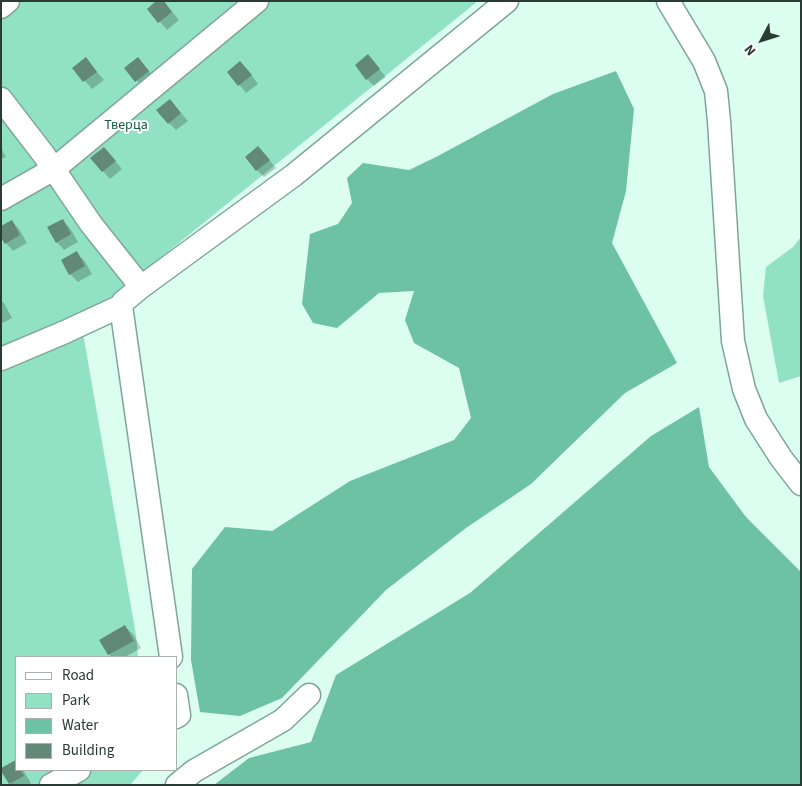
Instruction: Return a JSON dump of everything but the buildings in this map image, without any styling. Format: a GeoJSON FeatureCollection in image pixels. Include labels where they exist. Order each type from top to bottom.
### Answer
{"type":"FeatureCollection","features":[{"type":"Feature","properties":{"kind":"street"},"geometry":{"type":"LineString","coordinates":[[1,7],[8,1]]}},
{"type":"Feature","properties":{"kind":"street"},"geometry":{"type":"LineString","coordinates":[[1,199],[54,169],[257,1]]}},
{"type":"Feature","properties":{"kind":"street"},"geometry":{"type":"LineString","coordinates":[[1,359],[121,306],[125,300],[141,287],[294,174],[507,1]]}},
{"type":"Feature","properties":{"kind":"street"},"geometry":{"type":"LineString","coordinates":[[668,1],[704,60],[716,90],[720,121],[733,341],[744,389],[756,419],[781,458],[801,484]]}},
{"type":"Feature","properties":{"kind":"street"},"geometry":{"type":"LineString","coordinates":[[1,99],[54,169],[91,224],[141,287]]}},
{"type":"Feature","properties":{"kind":"street"},"geometry":{"type":"LineString","coordinates":[[121,306],[171,656]]}},
{"type":"Feature","properties":{"kind":"street"},"geometry":{"type":"LineString","coordinates":[[177,785],[194,771],[283,720],[309,695]]}},
{"type":"Feature","properties":{"kind":"street"},"geometry":{"type":"LineString","coordinates":[[51,785],[76,771]]}},
{"type":"Feature","properties":{"kind":"green space","name":"Тверца"},"geometry":{"type":"Polygon","coordinates":[[[1,1],[478,1],[81,322],[136,635],[138,656],[15,656],[15,771],[142,771],[130,785],[1,785],[1,1]]]}},
{"type":"Feature","properties":{"kind":"green space"},"geometry":{"type":"Polygon","coordinates":[[[801,237],[801,376],[779,383],[763,296],[766,267],[793,247],[801,237]]]}},
{"type":"Feature","properties":{"kind":"water"},"geometry":{"type":"Polygon","coordinates":[[[616,71],[634,109],[626,191],[612,243],[677,363],[625,393],[531,484],[466,528],[386,590],[282,698],[240,716],[200,712],[191,660],[192,569],[225,527],[272,531],[350,481],[454,440],[471,418],[459,368],[414,343],[405,320],[414,291],[379,293],[337,328],[313,323],[302,304],[310,234],[338,224],[352,203],[347,178],[363,163],[409,170],[553,94],[616,71]]]}},
{"type":"Feature","properties":{"kind":"water"},"geometry":{"type":"Polygon","coordinates":[[[699,407],[709,467],[746,517],[801,572],[801,785],[214,785],[249,758],[311,742],[336,675],[470,593],[651,436],[699,407]]]}}]}
